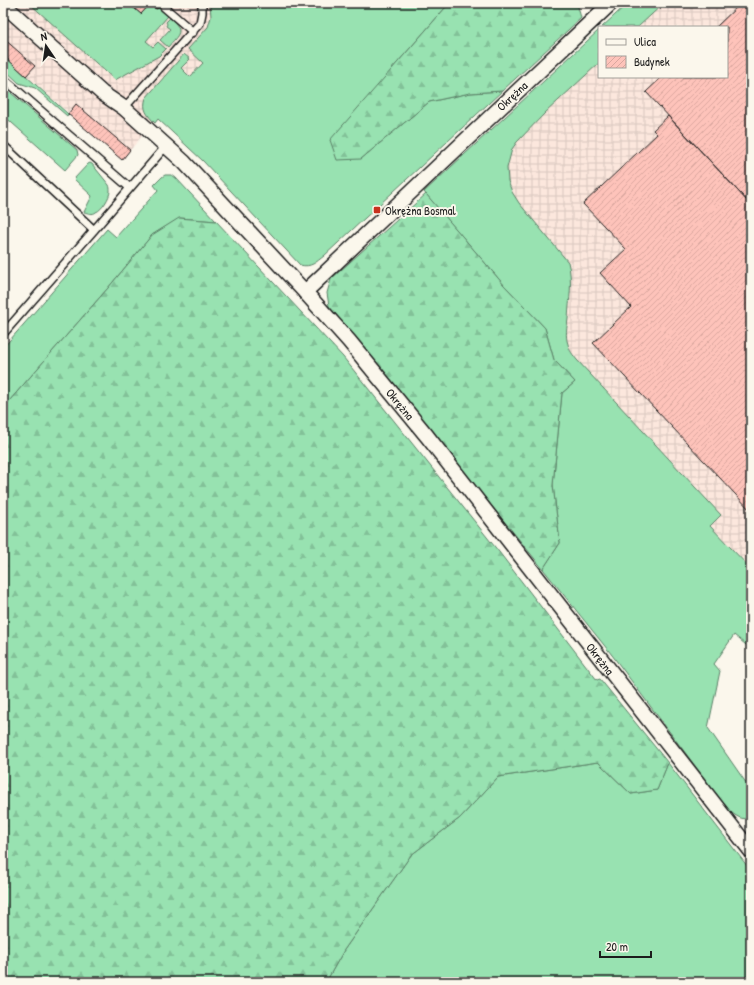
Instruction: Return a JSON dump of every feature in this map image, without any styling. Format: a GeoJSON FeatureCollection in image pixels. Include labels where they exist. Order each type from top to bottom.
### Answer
{"type":"FeatureCollection","features":[{"type":"Feature","properties":{"kind":"street","name":"Okrężna"},"geometry":{"type":"LineString","coordinates":[[611,3],[305,292],[349,341],[427,436],[751,851]]}},
{"type":"Feature","properties":{"kind":"street"},"geometry":{"type":"LineString","coordinates":[[3,4],[102,93],[124,108],[184,162],[305,292]]}},
{"type":"Feature","properties":{"kind":"lane"},"geometry":{"type":"LineString","coordinates":[[124,108],[200,23],[202,3]]}},
{"type":"Feature","properties":{"kind":"lane"},"geometry":{"type":"LineString","coordinates":[[164,6],[193,32]]}},
{"type":"Feature","properties":{"kind":"lane"},"geometry":{"type":"LineString","coordinates":[[3,78],[130,188]]}},
{"type":"Feature","properties":{"kind":"lane"},"geometry":{"type":"LineString","coordinates":[[3,145],[94,230]]}},
{"type":"Feature","properties":{"kind":"lane"},"geometry":{"type":"LineString","coordinates":[[3,334],[166,146]]}},
{"type":"Feature","properties":{"kind":"shaded area"},"geometry":{"type":"Polygon","coordinates":[[[3,3],[230,3],[234,34],[147,130],[122,160],[3,55],[3,3]]]}},
{"type":"Feature","properties":{"kind":"shaded area"},"geometry":{"type":"Polygon","coordinates":[[[633,3],[751,3],[751,569],[554,360],[545,328],[426,194],[598,35],[598,78],[728,78],[728,26],[608,26],[633,3]]]}},
{"type":"Feature","properties":{"kind":"green space"},"geometry":{"type":"Polygon","coordinates":[[[29,3],[128,3],[141,14],[150,4],[168,16],[146,41],[153,47],[158,42],[166,49],[159,56],[115,80],[29,3]]]}},
{"type":"Feature","properties":{"kind":"green space"},"geometry":{"type":"Polygon","coordinates":[[[210,3],[452,3],[446,7],[391,70],[361,159],[429,102],[470,93],[502,91],[324,256],[310,265],[300,265],[203,161],[158,119],[155,123],[146,112],[146,98],[184,54],[190,59],[181,68],[190,77],[203,63],[188,49],[208,27],[211,17],[210,3]]]}},
{"type":"Feature","properties":{"kind":"green space"},"geometry":{"type":"Polygon","coordinates":[[[452,3],[577,3],[581,18],[502,91],[470,93],[429,102],[361,159],[337,160],[330,140],[446,7],[452,3]]]}},
{"type":"Feature","properties":{"kind":"green space"},"geometry":{"type":"Polygon","coordinates":[[[628,3],[664,3],[639,26],[603,26],[628,3]]]}},
{"type":"Feature","properties":{"kind":"green space"},"geometry":{"type":"Polygon","coordinates":[[[170,18],[178,26],[179,32],[168,47],[160,40],[170,29],[166,26],[166,22],[170,18]]]}},
{"type":"Feature","properties":{"kind":"green space"},"geometry":{"type":"Polygon","coordinates":[[[598,31],[598,64],[545,113],[517,142],[512,149],[507,168],[508,181],[512,192],[519,203],[568,262],[570,297],[566,335],[571,352],[721,515],[710,526],[751,569],[751,649],[734,635],[714,664],[720,671],[708,728],[751,790],[751,817],[745,819],[728,810],[612,655],[543,569],[560,543],[553,485],[562,393],[575,382],[554,360],[545,328],[504,285],[424,192],[598,31]]]}},
{"type":"Feature","properties":{"kind":"green space"},"geometry":{"type":"Polygon","coordinates":[[[3,55],[68,114],[67,116],[35,88],[19,83],[3,68],[3,55]]]}},
{"type":"Feature","properties":{"kind":"green space"},"geometry":{"type":"Polygon","coordinates":[[[3,86],[77,150],[78,155],[65,170],[3,115],[3,86]]]}},
{"type":"Feature","properties":{"kind":"green space"},"geometry":{"type":"Polygon","coordinates":[[[90,163],[109,185],[110,190],[109,197],[103,206],[92,214],[84,212],[92,196],[74,179],[90,163]]]}},
{"type":"Feature","properties":{"kind":"green space"},"geometry":{"type":"Polygon","coordinates":[[[165,175],[172,175],[176,178],[216,221],[180,218],[152,235],[108,288],[3,408],[3,399],[6,395],[3,392],[3,348],[107,229],[116,237],[158,190],[154,185],[165,175]]]}},
{"type":"Feature","properties":{"kind":"green space"},"geometry":{"type":"Polygon","coordinates":[[[426,194],[504,285],[545,328],[554,360],[575,382],[562,393],[553,485],[560,543],[543,569],[329,306],[327,293],[331,279],[426,194]]]}},
{"type":"Feature","properties":{"kind":"green space"},"geometry":{"type":"Polygon","coordinates":[[[179,218],[216,221],[343,357],[499,552],[597,680],[600,679],[668,763],[657,790],[631,794],[598,762],[498,777],[460,818],[411,855],[344,950],[326,982],[3,982],[3,408],[108,288],[152,235],[179,218]]]}},
{"type":"Feature","properties":{"kind":"green space"},"geometry":{"type":"Polygon","coordinates":[[[598,762],[631,794],[657,790],[668,763],[751,871],[751,982],[326,982],[344,950],[411,855],[460,818],[498,777],[598,762]]]}},
{"type":"Feature","properties":{"kind":"building"},"geometry":{"type":"Polygon","coordinates":[[[128,3],[162,3],[157,9],[150,4],[141,14],[128,3]]]}},
{"type":"Feature","properties":{"kind":"building"},"geometry":{"type":"Polygon","coordinates":[[[741,3],[751,3],[751,205],[646,92],[661,78],[728,78],[728,26],[717,26],[741,3]]]}},
{"type":"Feature","properties":{"kind":"building"},"geometry":{"type":"Polygon","coordinates":[[[3,38],[35,66],[26,76],[3,55],[3,38]]]}},
{"type":"Feature","properties":{"kind":"building"},"geometry":{"type":"Polygon","coordinates":[[[76,104],[130,150],[122,160],[68,114],[76,104]]]}},
{"type":"Feature","properties":{"kind":"building"},"geometry":{"type":"Polygon","coordinates":[[[668,116],[751,205],[751,511],[593,343],[631,307],[600,273],[626,249],[583,204],[657,134],[653,130],[668,116]]]}},
{"type":"Feature","properties":{"kind":"place","name":"Okrężna Bosmal"},"geometry":{"type":"Point","coordinates":[377,210]}}]}
